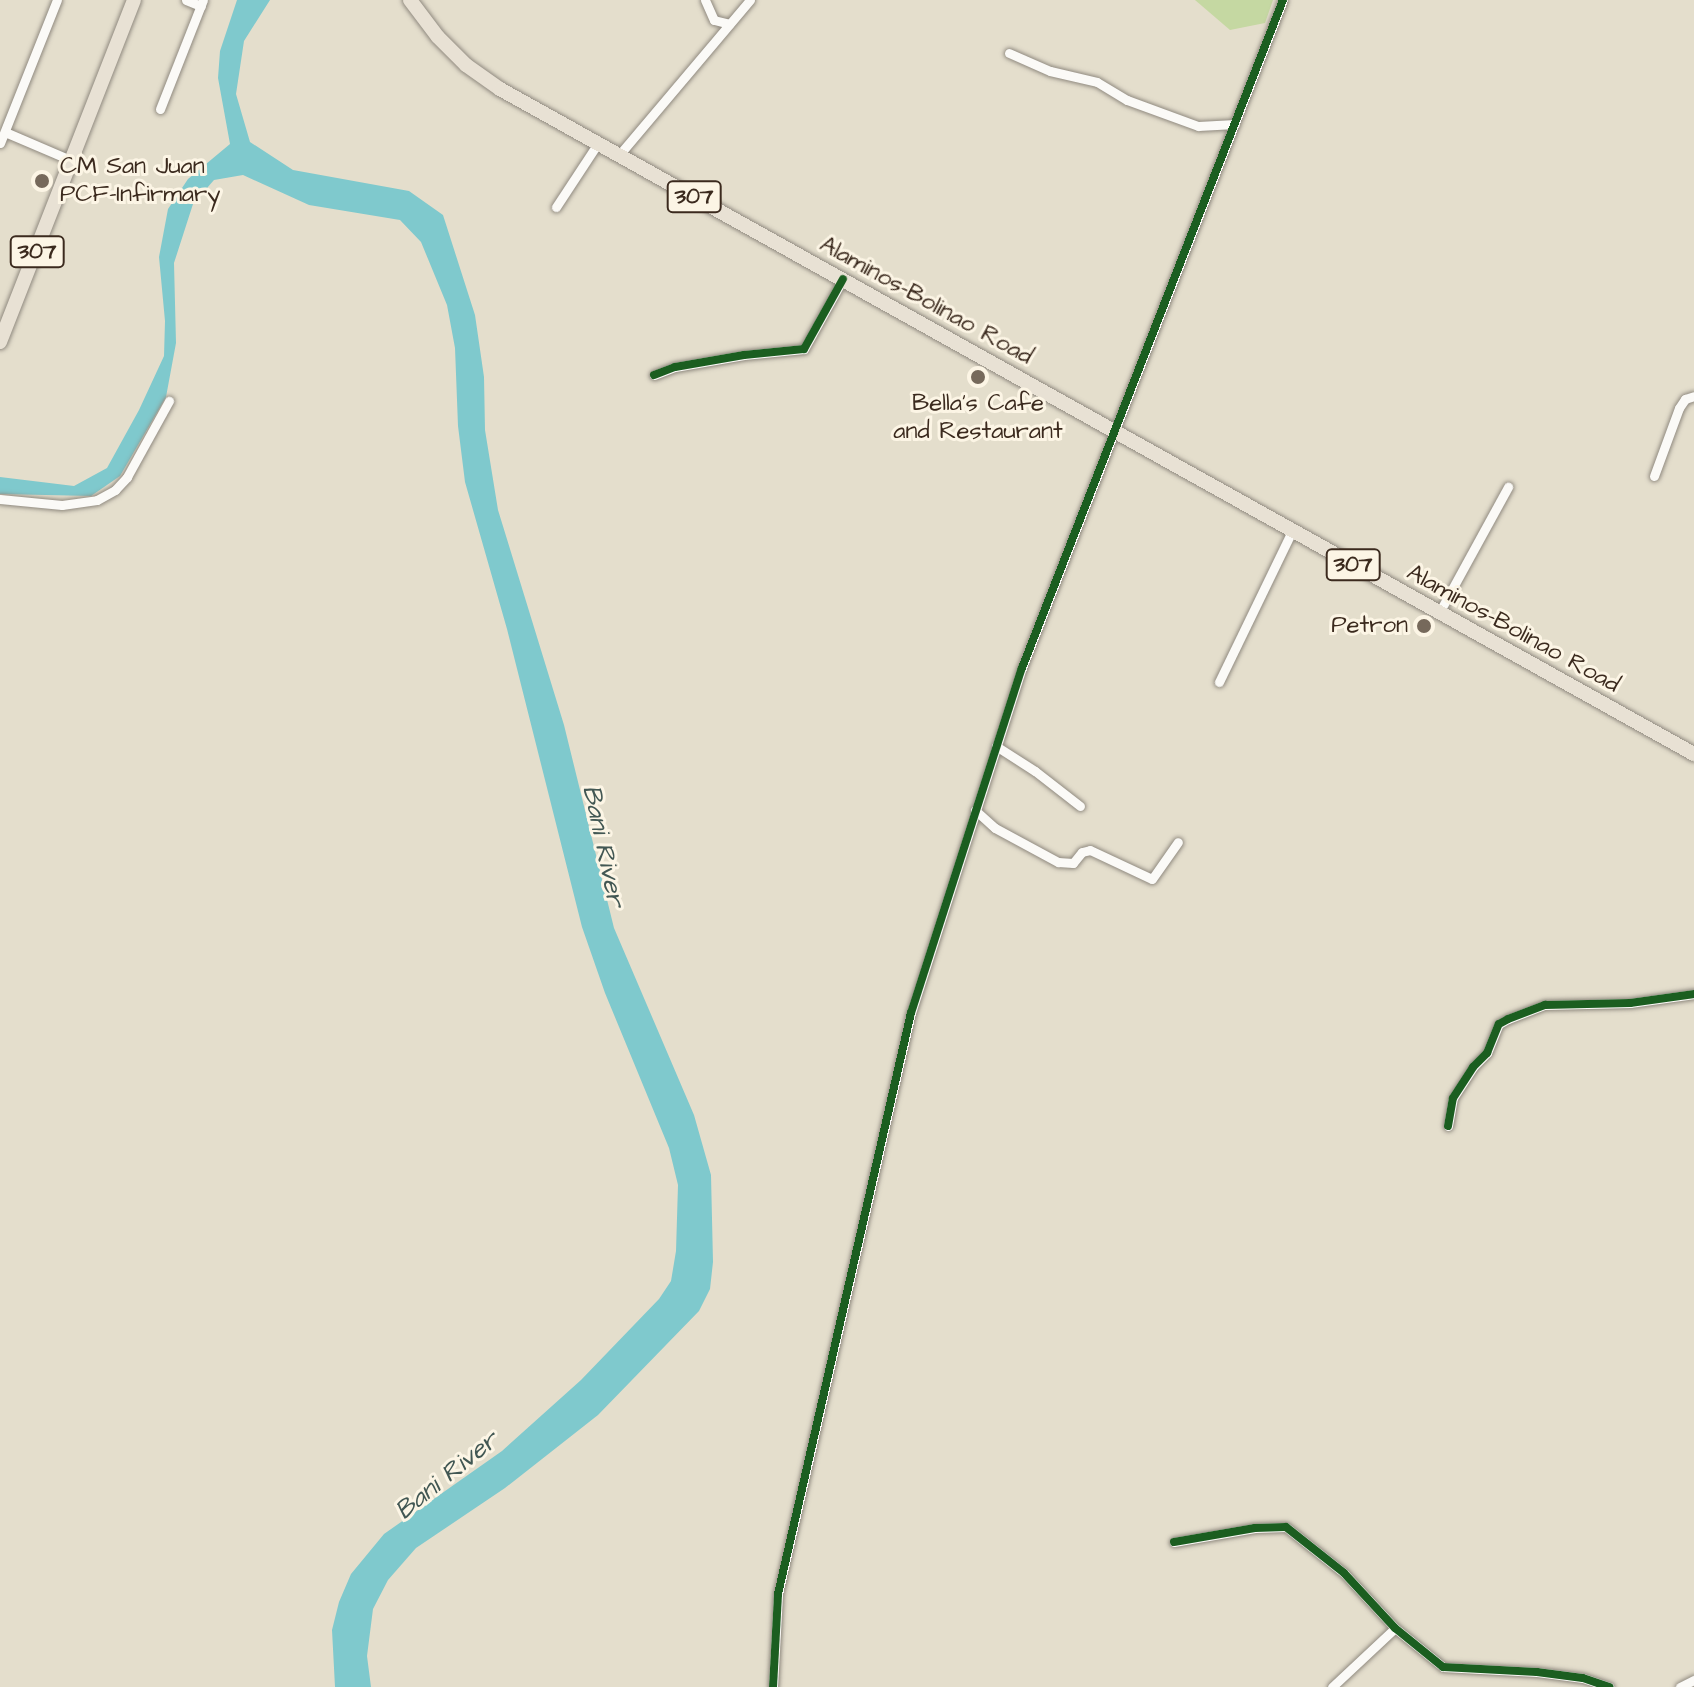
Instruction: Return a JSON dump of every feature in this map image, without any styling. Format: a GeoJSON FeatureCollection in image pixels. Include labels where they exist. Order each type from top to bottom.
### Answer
{"type":"FeatureCollection","features":[{"type":"Feature","properties":{"kind":"main road","name":"307"},"geometry":{"type":"LineString","coordinates":[[0,342],[134,0]]}},
{"type":"Feature","properties":{"kind":"main road","name":"Alaminos-Bolinao Road"},"geometry":{"type":"LineString","coordinates":[[410,0],[438,37],[466,65],[500,89],[1694,754]]}},
{"type":"Feature","properties":{"kind":"street"},"geometry":{"type":"LineString","coordinates":[[0,143],[57,0]]}},
{"type":"Feature","properties":{"kind":"street"},"geometry":{"type":"LineString","coordinates":[[160,109],[202,3],[186,0]]}},
{"type":"Feature","properties":{"kind":"street"},"geometry":{"type":"LineString","coordinates":[[705,0],[714,20],[730,24]]}},
{"type":"Feature","properties":{"kind":"street"},"geometry":{"type":"LineString","coordinates":[[619,155],[750,0]]}},
{"type":"Feature","properties":{"kind":"street"},"geometry":{"type":"LineString","coordinates":[[773,1687],[778,1594],[895,1074],[975,810],[1022,668],[1283,0]]}},
{"type":"Feature","properties":{"kind":"street"},"geometry":{"type":"LineString","coordinates":[[1009,53],[1050,71],[1097,82],[1127,100],[1198,126],[1235,124]]}},
{"type":"Feature","properties":{"kind":"street"},"geometry":{"type":"LineString","coordinates":[[5,132],[73,161]]}},
{"type":"Feature","properties":{"kind":"street"},"geometry":{"type":"LineString","coordinates":[[556,207],[598,143]]}},
{"type":"Feature","properties":{"kind":"street"},"geometry":{"type":"LineString","coordinates":[[654,375],[744,355],[804,349],[843,279]]}},
{"type":"Feature","properties":{"kind":"street"},"geometry":{"type":"LineString","coordinates":[[1654,476],[1679,408],[1685,399],[1694,396]]}},
{"type":"Feature","properties":{"kind":"street"},"geometry":{"type":"LineString","coordinates":[[0,499],[62,505],[97,500],[115,490],[127,477],[169,401]]}},
{"type":"Feature","properties":{"kind":"street"},"geometry":{"type":"LineString","coordinates":[[1439,613],[1508,487]]}},
{"type":"Feature","properties":{"kind":"street"},"geometry":{"type":"LineString","coordinates":[[1219,682],[1292,531]]}},
{"type":"Feature","properties":{"kind":"street"},"geometry":{"type":"LineString","coordinates":[[996,746],[1080,806]]}},
{"type":"Feature","properties":{"kind":"street"},"geometry":{"type":"LineString","coordinates":[[975,810],[995,828],[1058,862],[1073,863],[1082,852],[1090,850],[1152,879],[1178,842]]}},
{"type":"Feature","properties":{"kind":"street"},"geometry":{"type":"LineString","coordinates":[[1448,1126],[1449,1107],[1457,1091],[1487,1053],[1499,1024],[1508,1019],[1545,1005],[1630,1003],[1694,994]]}},
{"type":"Feature","properties":{"kind":"street"},"geometry":{"type":"LineString","coordinates":[[1174,1542],[1247,1529],[1286,1527],[1344,1573],[1395,1628],[1443,1667],[1537,1672],[1583,1678],[1609,1687]]}},
{"type":"Feature","properties":{"kind":"street"},"geometry":{"type":"LineString","coordinates":[[1332,1687],[1395,1628]]}},
{"type":"Feature","properties":{"kind":"street"},"geometry":{"type":"LineString","coordinates":[[1680,1687],[1694,1680]]}},
{"type":"Feature","properties":{"kind":"green space"},"geometry":{"type":"Polygon","coordinates":[[[1195,0],[1273,0],[1265,23],[1230,30],[1195,0]]]}},
{"type":"Feature","properties":{"kind":"water"},"geometry":{"type":"Polygon","coordinates":[[[237,0],[270,0],[244,41],[236,94],[250,142],[293,170],[409,191],[443,215],[475,315],[484,377],[485,430],[498,510],[564,725],[614,928],[694,1115],[711,1175],[713,1262],[710,1289],[699,1311],[598,1415],[505,1488],[416,1548],[388,1580],[373,1609],[367,1656],[371,1687],[335,1687],[332,1630],[351,1574],[384,1534],[502,1451],[581,1380],[659,1299],[671,1281],[676,1251],[678,1185],[669,1148],[605,993],[582,927],[507,629],[465,482],[458,426],[455,348],[447,305],[421,242],[400,220],[309,205],[243,175],[214,180],[193,204],[174,263],[176,343],[166,397],[120,476],[91,496],[0,494],[0,477],[74,486],[107,468],[139,410],[164,356],[165,321],[159,257],[168,209],[188,179],[230,144],[218,78],[220,51],[237,0]]]}},
{"type":"Feature","properties":{"kind":"cycle path"},"geometry":{"type":"LineString","coordinates":[[773,1687],[778,1594],[911,1013],[1022,668],[1283,0]]}},
{"type":"Feature","properties":{"kind":"cycle path"},"geometry":{"type":"LineString","coordinates":[[654,375],[675,367],[744,355],[804,349],[843,279]]}},
{"type":"Feature","properties":{"kind":"cycle path"},"geometry":{"type":"LineString","coordinates":[[1448,1126],[1453,1098],[1473,1067],[1487,1053],[1499,1024],[1508,1019],[1545,1005],[1630,1003],[1694,994]]}},
{"type":"Feature","properties":{"kind":"cycle path"},"geometry":{"type":"LineString","coordinates":[[1174,1542],[1255,1528],[1286,1527],[1344,1573],[1395,1628],[1443,1667],[1537,1672],[1583,1678],[1609,1687]]}},
{"type":"Feature","properties":{"kind":"place","name":"CM San Juan PCF-Infirmary"},"geometry":{"type":"Point","coordinates":[42,181]}},
{"type":"Feature","properties":{"kind":"place","name":"Bella’s Cafe and Restaurant"},"geometry":{"type":"Point","coordinates":[978,377]}},
{"type":"Feature","properties":{"kind":"place","name":"Petron"},"geometry":{"type":"Point","coordinates":[1424,626]}},
{"type":"Feature","properties":{"kind":"water label","name":"Bani River"},"geometry":{"type":"Point","coordinates":[603,846]}},
{"type":"Feature","properties":{"kind":"water label","name":"Bani River"},"geometry":{"type":"Point","coordinates":[447,1476]}}]}
